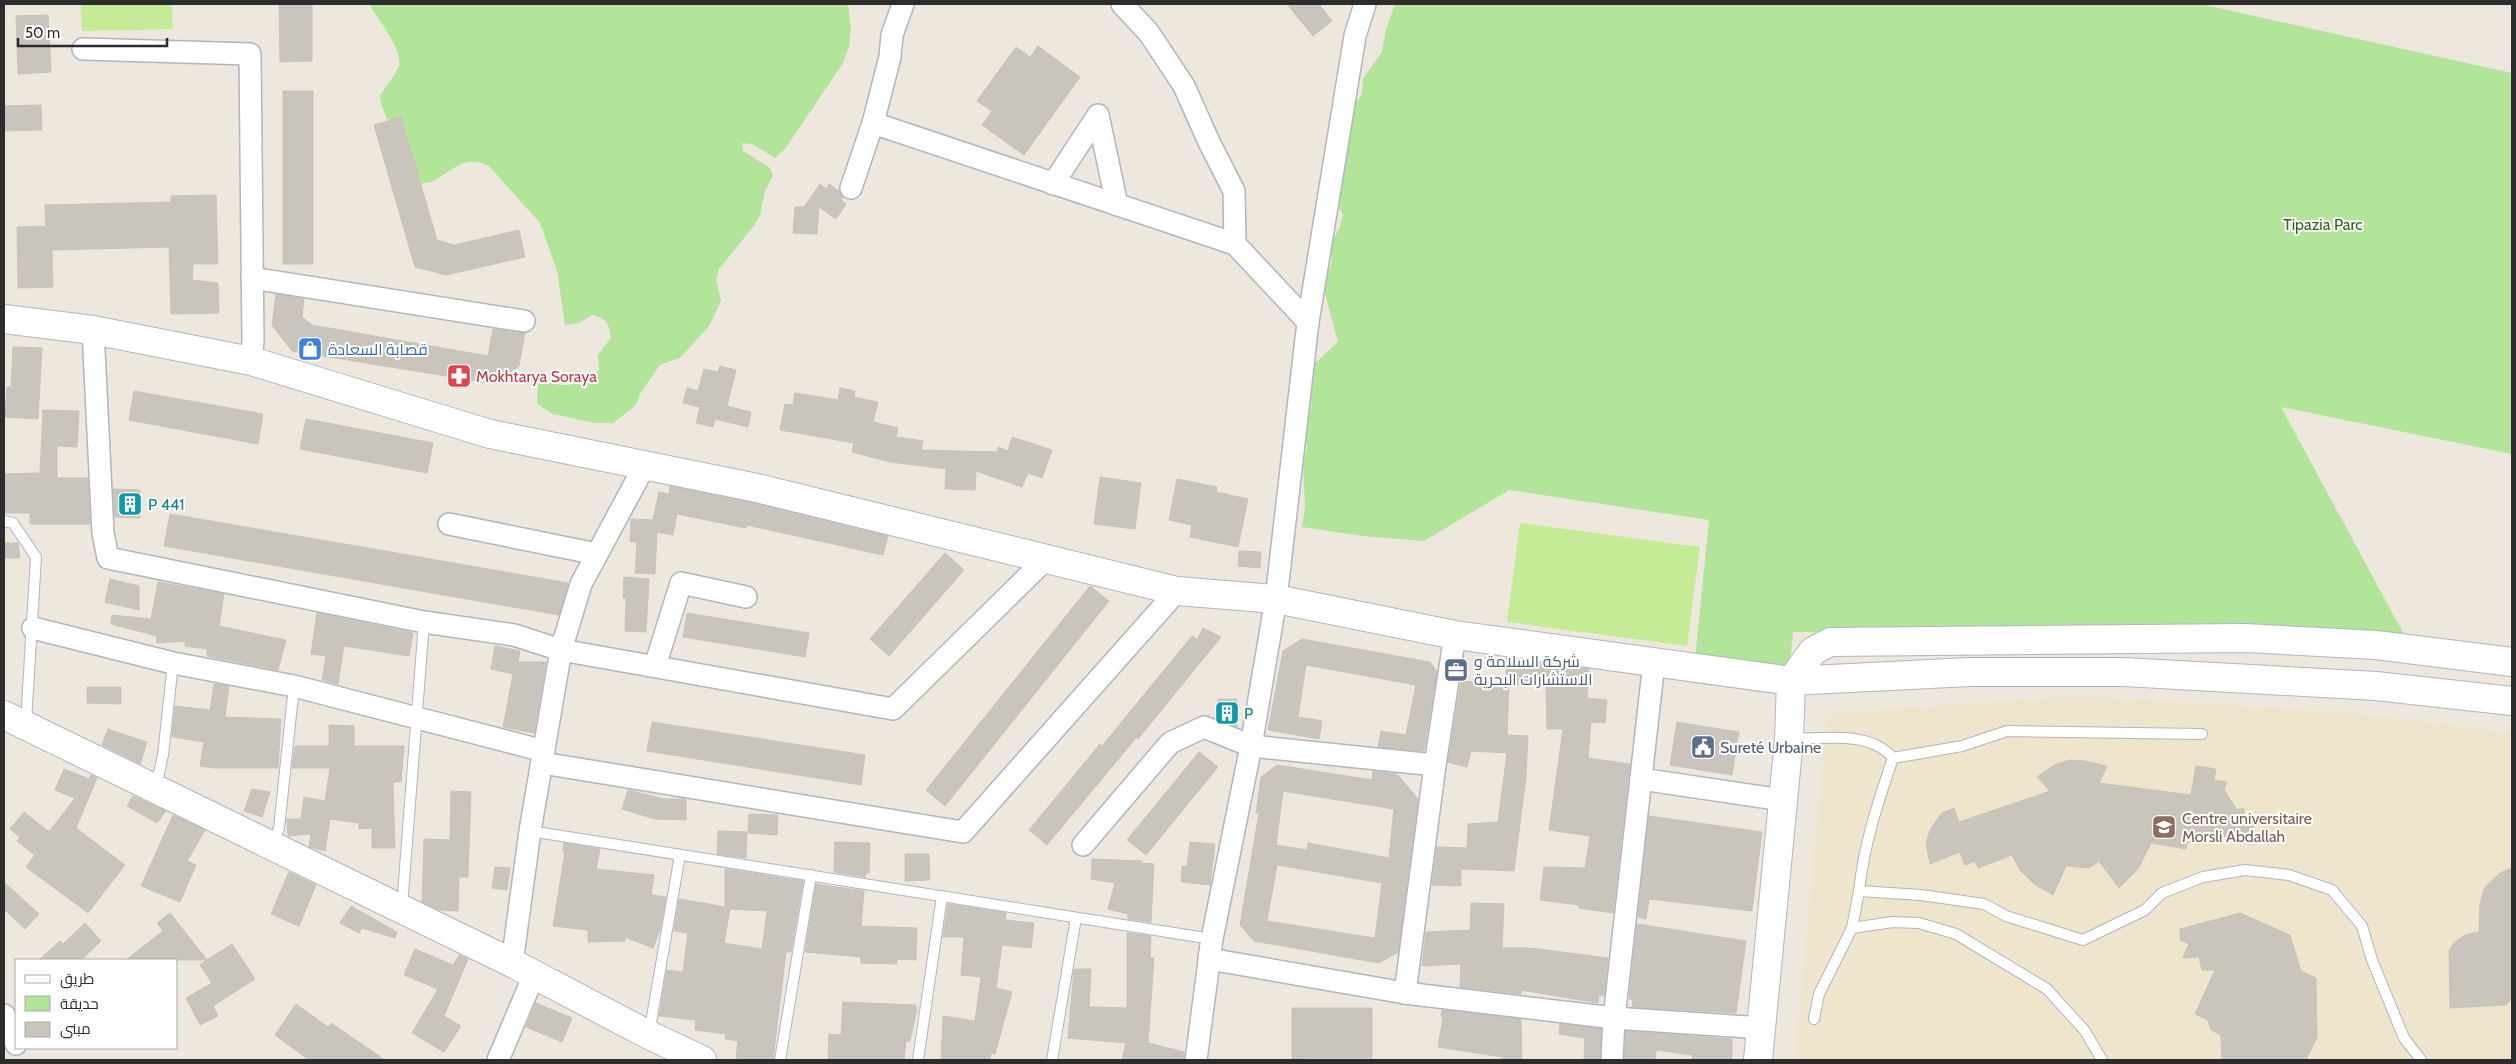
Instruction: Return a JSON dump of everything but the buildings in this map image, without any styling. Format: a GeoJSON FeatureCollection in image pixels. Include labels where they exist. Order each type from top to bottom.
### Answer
{"type":"FeatureCollection","features":[{"type":"Feature","properties":{"kind":"street"},"geometry":{"type":"LineString","coordinates":[[851,188],[872,123],[890,57],[892,35],[903,4]]}},
{"type":"Feature","properties":{"kind":"street"},"geometry":{"type":"LineString","coordinates":[[1122,4],[1149,33],[1184,86],[1209,142],[1234,191],[1235,244]]}},
{"type":"Feature","properties":{"kind":"street"},"geometry":{"type":"LineString","coordinates":[[1196,1060],[1210,949],[1251,746],[1276,599],[1308,322],[1354,36],[1365,4]]}},
{"type":"Feature","properties":{"kind":"street"},"geometry":{"type":"LineString","coordinates":[[82,49],[250,54],[253,341],[251,362]]}},
{"type":"Feature","properties":{"kind":"street"},"geometry":{"type":"LineString","coordinates":[[1053,184],[1098,115],[1117,205]]}},
{"type":"Feature","properties":{"kind":"street"},"geometry":{"type":"LineString","coordinates":[[872,123],[1235,244],[1308,322]]}},
{"type":"Feature","properties":{"kind":"street"},"geometry":{"type":"LineString","coordinates":[[252,278],[524,322]]}},
{"type":"Feature","properties":{"kind":"street"},"geometry":{"type":"LineString","coordinates":[[4,319],[93,330],[251,362],[490,434],[757,488],[1177,591],[1276,599],[1454,635],[1791,681],[1970,672],[2124,672],[2376,686],[2512,701]]}},
{"type":"Feature","properties":{"kind":"street"},"geometry":{"type":"LineString","coordinates":[[93,330],[102,533],[108,558],[424,622],[514,635],[561,650],[893,709],[1047,558]]}},
{"type":"Feature","properties":{"kind":"street"},"geometry":{"type":"LineString","coordinates":[[498,1060],[523,969],[530,831],[561,650],[581,584],[645,465]]}},
{"type":"Feature","properties":{"kind":"street"},"geometry":{"type":"LineString","coordinates":[[449,524],[597,554]]}},
{"type":"Feature","properties":{"kind":"street"},"geometry":{"type":"LineString","coordinates":[[656,666],[680,583],[746,597]]}},
{"type":"Feature","properties":{"kind":"street"},"geometry":{"type":"LineString","coordinates":[[33,628],[173,663],[294,686],[416,717],[543,757],[963,832],[1177,591]]}},
{"type":"Feature","properties":{"kind":"street"},"geometry":{"type":"LineString","coordinates":[[1405,994],[1454,635]]}},
{"type":"Feature","properties":{"kind":"street"},"geometry":{"type":"LineString","coordinates":[[1758,1060],[1789,739],[1791,681],[1813,651],[1830,642],[2245,638],[2376,645],[2512,662]]}},
{"type":"Feature","properties":{"kind":"street"},"geometry":{"type":"LineString","coordinates":[[1612,1060],[1614,1018],[1654,662]]}},
{"type":"Feature","properties":{"kind":"street"},"geometry":{"type":"LineString","coordinates":[[15,720],[156,791],[402,909],[523,969],[649,1036],[702,1060]]}},
{"type":"Feature","properties":{"kind":"street"},"geometry":{"type":"LineString","coordinates":[[1083,845],[1170,743],[1204,727],[1251,746],[1435,765]]}},
{"type":"Feature","properties":{"kind":"street"},"geometry":{"type":"LineString","coordinates":[[1641,779],[1783,800]]}},
{"type":"Feature","properties":{"kind":"street"},"geometry":{"type":"LineString","coordinates":[[1210,949],[1405,994],[1614,1018],[1762,1028]]}},
{"type":"Feature","properties":{"kind":"street"},"geometry":{"type":"LineString","coordinates":[[4,1015],[15,1041]]}},
{"type":"Feature","properties":{"kind":"lane"},"geometry":{"type":"LineString","coordinates":[[4,521],[13,523],[36,557],[33,628],[15,720]]}},
{"type":"Feature","properties":{"kind":"lane"},"geometry":{"type":"LineString","coordinates":[[402,909],[424,622]]}},
{"type":"Feature","properties":{"kind":"lane"},"geometry":{"type":"LineString","coordinates":[[156,791],[173,663]]}},
{"type":"Feature","properties":{"kind":"lane"},"geometry":{"type":"LineString","coordinates":[[272,847],[279,828],[294,686]]}},
{"type":"Feature","properties":{"kind":"lane"},"geometry":{"type":"LineString","coordinates":[[1893,758],[1962,746],[2007,730],[2202,734]]}},
{"type":"Feature","properties":{"kind":"lane"},"geometry":{"type":"LineString","coordinates":[[1789,739],[1860,740],[1885,748],[1893,758]]}},
{"type":"Feature","properties":{"kind":"lane"},"geometry":{"type":"LineString","coordinates":[[1814,1019],[1819,994],[1852,928],[1863,856],[1893,758]]}},
{"type":"Feature","properties":{"kind":"lane"},"geometry":{"type":"LineString","coordinates":[[530,831],[1076,918],[1210,949]]}},
{"type":"Feature","properties":{"kind":"lane"},"geometry":{"type":"LineString","coordinates":[[649,1036],[680,855]]}},
{"type":"Feature","properties":{"kind":"lane"},"geometry":{"type":"LineString","coordinates":[[1859,891],[1921,895],[1984,904],[2006,916],[2083,940],[2144,910],[2162,893],[2203,877],[2245,870],[2289,875],[2332,890],[2362,926],[2372,960],[2404,1038],[2421,1060]]}},
{"type":"Feature","properties":{"kind":"lane"},"geometry":{"type":"LineString","coordinates":[[780,1060],[811,875]]}},
{"type":"Feature","properties":{"kind":"lane"},"geometry":{"type":"LineString","coordinates":[[918,1060],[942,896]]}},
{"type":"Feature","properties":{"kind":"lane"},"geometry":{"type":"LineString","coordinates":[[1052,1060],[1076,918]]}},
{"type":"Feature","properties":{"kind":"lane"},"geometry":{"type":"LineString","coordinates":[[1852,928],[1893,922],[1919,923],[1956,934],[2047,988],[2085,1030],[2102,1060]]}},
{"type":"Feature","properties":{"kind":"shaded area","name":"Centre universitaire Morsli Abdallah"},"geometry":{"type":"Polygon","coordinates":[[[2078,696],[2353,713],[2512,733],[2512,1060],[1794,1060],[1827,714],[2078,696]]]}},
{"type":"Feature","properties":{"kind":"green space"},"geometry":{"type":"Polygon","coordinates":[[[81,4],[172,4],[173,29],[82,31],[81,4]]]}},
{"type":"Feature","properties":{"kind":"green space"},"geometry":{"type":"Polygon","coordinates":[[[369,4],[848,4],[851,30],[849,47],[843,63],[785,149],[775,158],[752,144],[742,143],[743,151],[770,168],[773,176],[765,191],[760,215],[753,227],[719,269],[716,279],[721,301],[709,326],[680,358],[660,365],[641,392],[635,406],[613,423],[595,423],[553,414],[537,404],[538,384],[575,384],[599,370],[598,355],[611,338],[608,325],[601,318],[592,315],[579,323],[565,325],[557,271],[540,223],[489,166],[479,162],[470,162],[454,168],[433,181],[414,182],[382,107],[380,96],[399,66],[397,52],[394,43],[369,4]]]}},
{"type":"Feature","properties":{"kind":"green space","name":"Tipazia Parc"},"geometry":{"type":"Polygon","coordinates":[[[1395,4],[2200,4],[2512,73],[2512,454],[2281,407],[2414,653],[2180,635],[1793,632],[1789,673],[1695,659],[1709,520],[1509,490],[1424,541],[1363,536],[1302,527],[1305,507],[1303,463],[1307,447],[1305,440],[1308,417],[1312,404],[1307,394],[1310,368],[1338,342],[1323,286],[1332,261],[1330,245],[1340,227],[1343,215],[1337,203],[1346,124],[1352,105],[1362,93],[1362,80],[1382,52],[1386,29],[1395,4]]]}},
{"type":"Feature","properties":{"kind":"green space"},"geometry":{"type":"Polygon","coordinates":[[[1520,523],[1700,547],[1687,646],[1507,622],[1520,523]]]}},
{"type":"Feature","properties":{"kind":"place","name":"قصابة السعادة"},"geometry":{"type":"Point","coordinates":[310,349]}},
{"type":"Feature","properties":{"kind":"place","name":"Mokhtarya Soraya"},"geometry":{"type":"Point","coordinates":[459,376]}},
{"type":"Feature","properties":{"kind":"place","name":"P 441"},"geometry":{"type":"Point","coordinates":[130,504]}},
{"type":"Feature","properties":{"kind":"place","name":"شركة السلامة و الاستشارات البحرية"},"geometry":{"type":"Point","coordinates":[1456,670]}},
{"type":"Feature","properties":{"kind":"place","name":"P"},"geometry":{"type":"Point","coordinates":[1227,713]}},
{"type":"Feature","properties":{"kind":"place","name":"Sureté Urbaine"},"geometry":{"type":"Point","coordinates":[1703,747]}},
{"type":"Feature","properties":{"kind":"place","name":"Centre universitaire Morsli Abdallah"},"geometry":{"type":"Point","coordinates":[2164,827]}}]}
